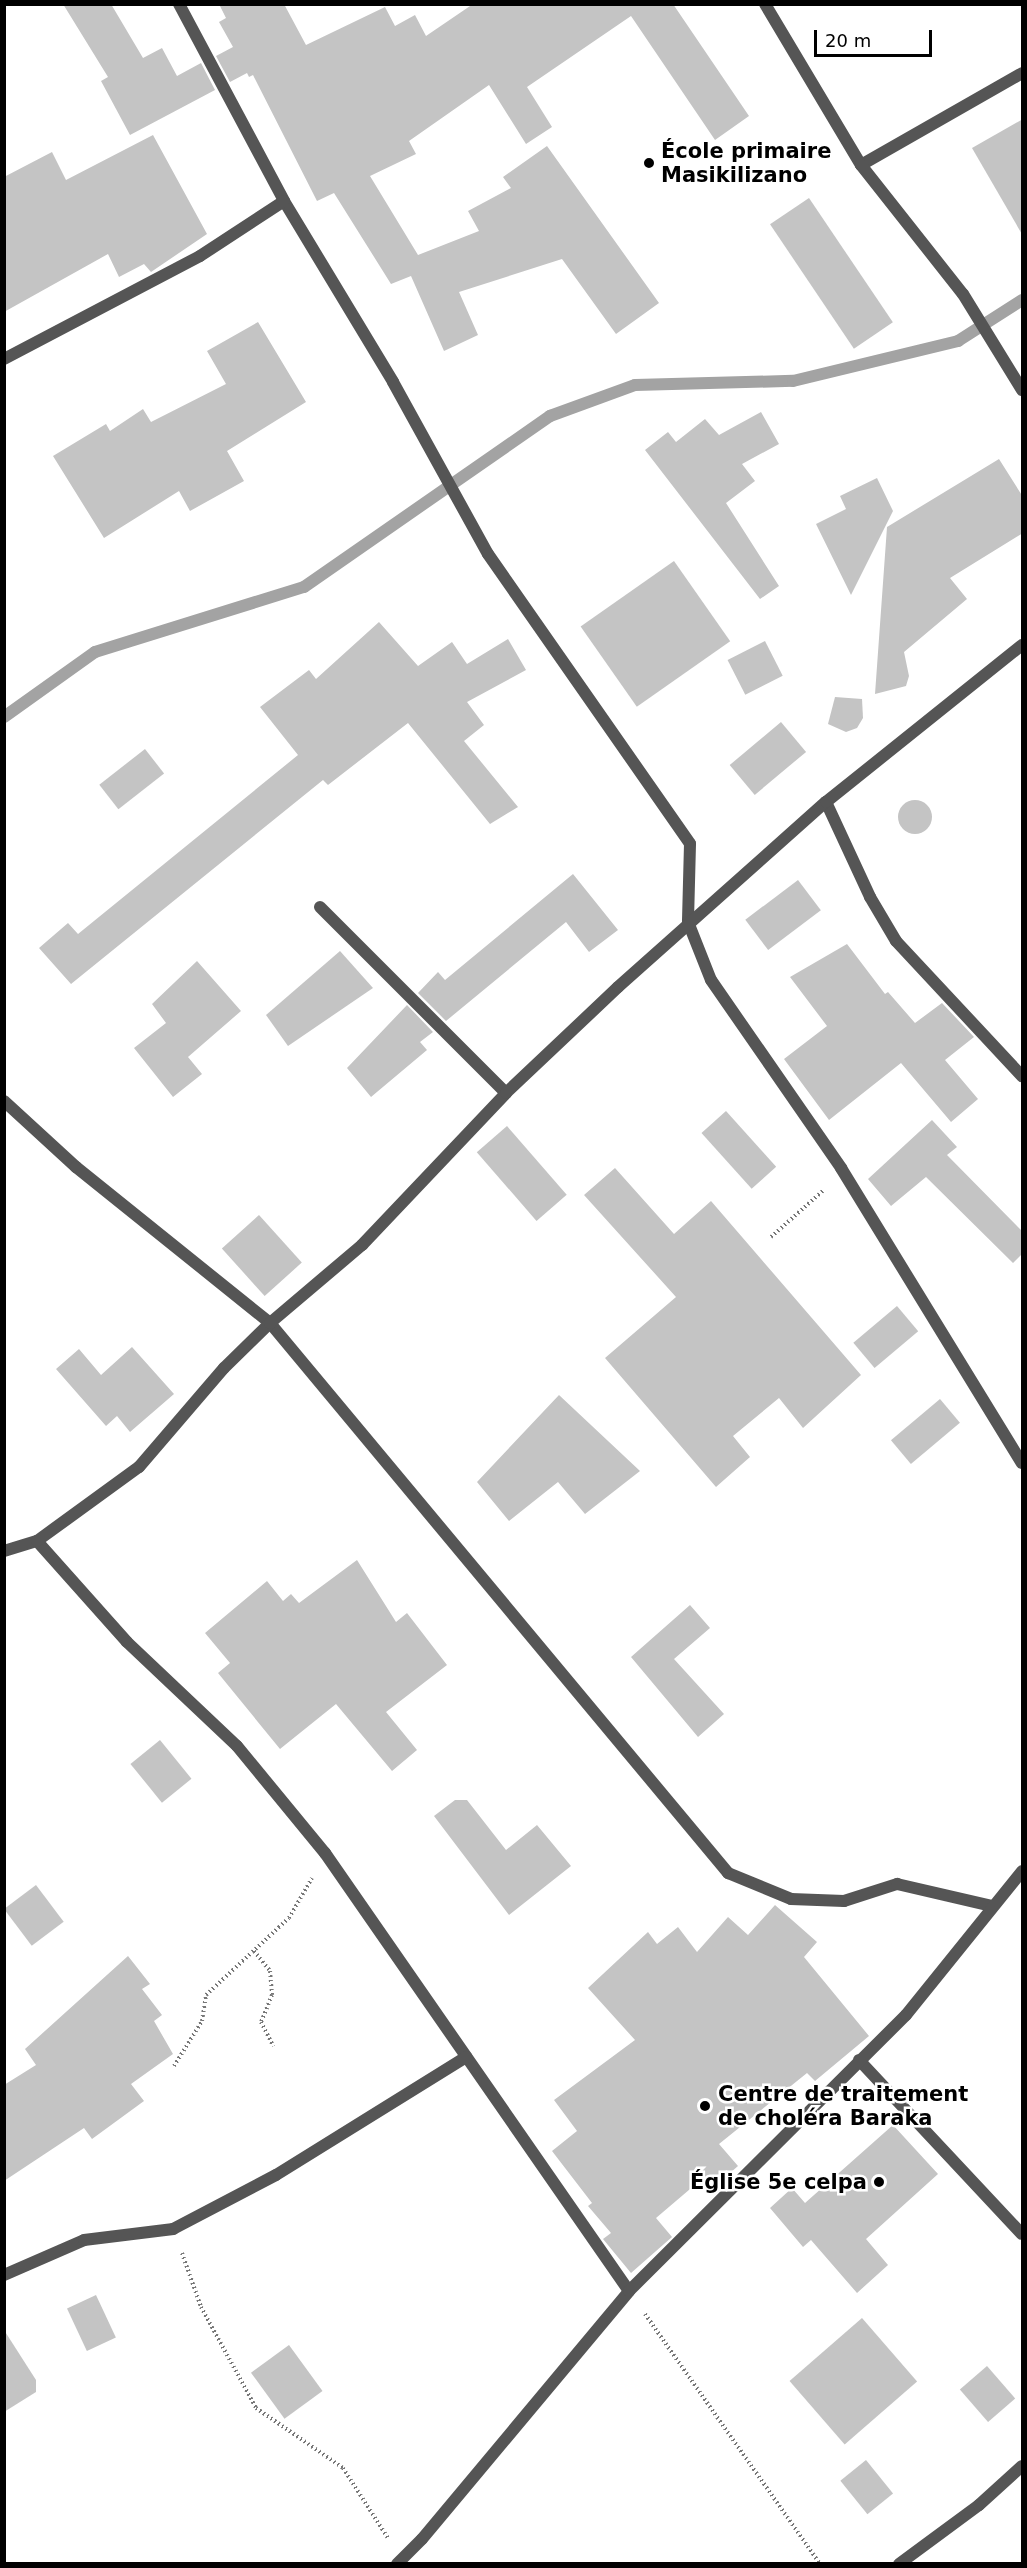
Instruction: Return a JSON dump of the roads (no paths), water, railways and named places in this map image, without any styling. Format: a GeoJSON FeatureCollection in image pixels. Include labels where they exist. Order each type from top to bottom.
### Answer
{"type":"FeatureCollection","features":[{"type":"Feature","properties":{"kind":"street"},"geometry":{"type":"LineString","coordinates":[[179,4],[284,201],[393,382],[488,554],[690,844],[688,922],[711,980],[841,1168],[1023,1463]]}},
{"type":"Feature","properties":{"kind":"street"},"geometry":{"type":"LineString","coordinates":[[765,4],[861,165],[963,294],[1023,390]]}},
{"type":"Feature","properties":{"kind":"street"},"geometry":{"type":"LineString","coordinates":[[861,165],[1023,73]]}},
{"type":"Feature","properties":{"kind":"street"},"geometry":{"type":"LineString","coordinates":[[4,359],[200,256],[284,201]]}},
{"type":"Feature","properties":{"kind":"street"},"geometry":{"type":"LineString","coordinates":[[4,1551],[37,1541],[139,1467],[224,1368],[270,1323],[362,1245],[506,1093],[688,922],[826,802],[1023,645]]}},
{"type":"Feature","properties":{"kind":"street"},"geometry":{"type":"LineString","coordinates":[[826,802],[870,897],[896,941],[1023,1076]]}},
{"type":"Feature","properties":{"kind":"street"},"geometry":{"type":"LineString","coordinates":[[320,907],[506,1093]]}},
{"type":"Feature","properties":{"kind":"street"},"geometry":{"type":"LineString","coordinates":[[4,1101],[76,1167],[270,1323],[728,1873],[791,1899],[844,1901],[897,1884],[992,1906]]}},
{"type":"Feature","properties":{"kind":"street"},"geometry":{"type":"LineString","coordinates":[[37,1541],[127,1642],[237,1746],[325,1853],[629,2291]]}},
{"type":"Feature","properties":{"kind":"street"},"geometry":{"type":"LineString","coordinates":[[399,2561],[422,2540],[629,2291],[906,2015],[992,1906],[1023,1871]]}},
{"type":"Feature","properties":{"kind":"street"},"geometry":{"type":"LineString","coordinates":[[4,2275],[84,2240],[173,2229],[276,2175],[466,2057]]}},
{"type":"Feature","properties":{"kind":"street"},"geometry":{"type":"LineString","coordinates":[[859,2060],[1023,2234]]}},
{"type":"Feature","properties":{"kind":"street"},"geometry":{"type":"LineString","coordinates":[[899,2564],[971,2511],[1023,2466]]}},
{"type":"Feature","properties":{"kind":"waterway"},"geometry":{"type":"LineString","coordinates":[[4,717],[95,652],[304,587],[550,416],[635,385],[793,381],[958,341],[1022,300]]}},
{"type":"Feature","properties":{"kind":"place","name":"École primaire Masikilizano"},"geometry":{"type":"Point","coordinates":[649,163]}},
{"type":"Feature","properties":{"kind":"place","name":"Centre de traitement de choléra Baraka"},"geometry":{"type":"Point","coordinates":[705,2106]}},
{"type":"Feature","properties":{"kind":"place","name":"Église 5e celpa"},"geometry":{"type":"Point","coordinates":[879,2182]}}]}
